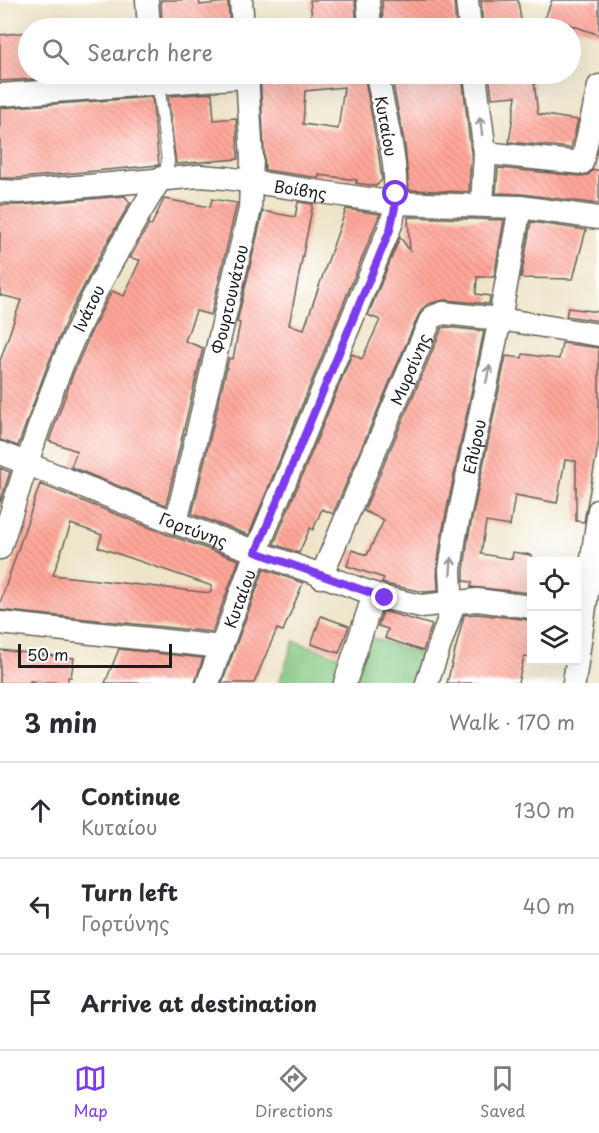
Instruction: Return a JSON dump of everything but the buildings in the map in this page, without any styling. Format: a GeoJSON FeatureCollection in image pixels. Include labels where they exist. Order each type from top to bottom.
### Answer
{"type":"FeatureCollection","features":[{"type":"Feature","properties":{"kind":"street"},"geometry":{"type":"LineString","coordinates":[[147,0],[148,18]]}},
{"type":"Feature","properties":{"kind":"street"},"geometry":{"type":"LineString","coordinates":[[241,0],[242,18]]}},
{"type":"Feature","properties":{"kind":"street"},"geometry":{"type":"LineString","coordinates":[[368,0],[369,18]]}},
{"type":"Feature","properties":{"kind":"street"},"geometry":{"type":"LineString","coordinates":[[467,0],[469,18]]}},
{"type":"Feature","properties":{"kind":"street"},"geometry":{"type":"LineString","coordinates":[[0,95],[102,84]]}},
{"type":"Feature","properties":{"kind":"street","name":"Φουρτουνάτου"},"geometry":{"type":"LineString","coordinates":[[176,523],[248,218],[252,183],[247,84]]}},
{"type":"Feature","properties":{"kind":"street","name":"Κυταίου"},"geometry":{"type":"LineString","coordinates":[[208,683],[256,552],[390,230],[396,203],[394,168],[379,84]]}},
{"type":"Feature","properties":{"kind":"street"},"geometry":{"type":"LineString","coordinates":[[476,84],[485,153],[482,206]]}},
{"type":"Feature","properties":{"kind":"street"},"geometry":{"type":"LineString","coordinates":[[485,153],[582,163],[599,86]]}},
{"type":"Feature","properties":{"kind":"street","name":"Βοίβης"},"geometry":{"type":"LineString","coordinates":[[0,191],[20,192],[200,176],[396,203],[520,207],[599,218]]}},
{"type":"Feature","properties":{"kind":"street","name":"Ινάτου"},"geometry":{"type":"LineString","coordinates":[[0,548],[72,343],[122,244],[161,178]]}},
{"type":"Feature","properties":{"kind":"street","name":"Ελύρου"},"geometry":{"type":"LineString","coordinates":[[426,683],[452,609],[450,570],[455,536],[500,319],[520,207]]}},
{"type":"Feature","properties":{"kind":"street","name":"Μυρσίνης"},"geometry":{"type":"LineString","coordinates":[[321,576],[433,317],[443,313],[500,319],[599,335]]}},
{"type":"Feature","properties":{"kind":"street","name":"Γορτύνης"},"geometry":{"type":"LineString","coordinates":[[0,453],[176,523],[374,594],[415,605],[428,606],[477,600],[527,606]]}},
{"type":"Feature","properties":{"kind":"street"},"geometry":{"type":"LineString","coordinates":[[574,683],[587,615],[599,510]]}},
{"type":"Feature","properties":{"kind":"street"},"geometry":{"type":"LineString","coordinates":[[345,683],[374,594]]}},
{"type":"Feature","properties":{"kind":"street"},"geometry":{"type":"LineString","coordinates":[[0,623],[222,647]]}},
{"type":"Feature","properties":{"kind":"lane","name":"Ινάτου"},"geometry":{"type":"LineString","coordinates":[[158,84],[168,161],[166,171],[161,178]]}},
{"type":"Feature","properties":{"kind":"green space"},"geometry":{"type":"Polygon","coordinates":[[[370,637],[428,657],[419,683],[354,683],[370,637]]]}},
{"type":"Feature","properties":{"kind":"green space"},"geometry":{"type":"Polygon","coordinates":[[[294,641],[343,658],[334,683],[279,683],[294,641]]]}},
{"type":"Feature","properties":{"kind":"route"},"geometry":{"type":"LineString","coordinates":[[385,598],[256,552],[390,230],[396,194]]}}]}
